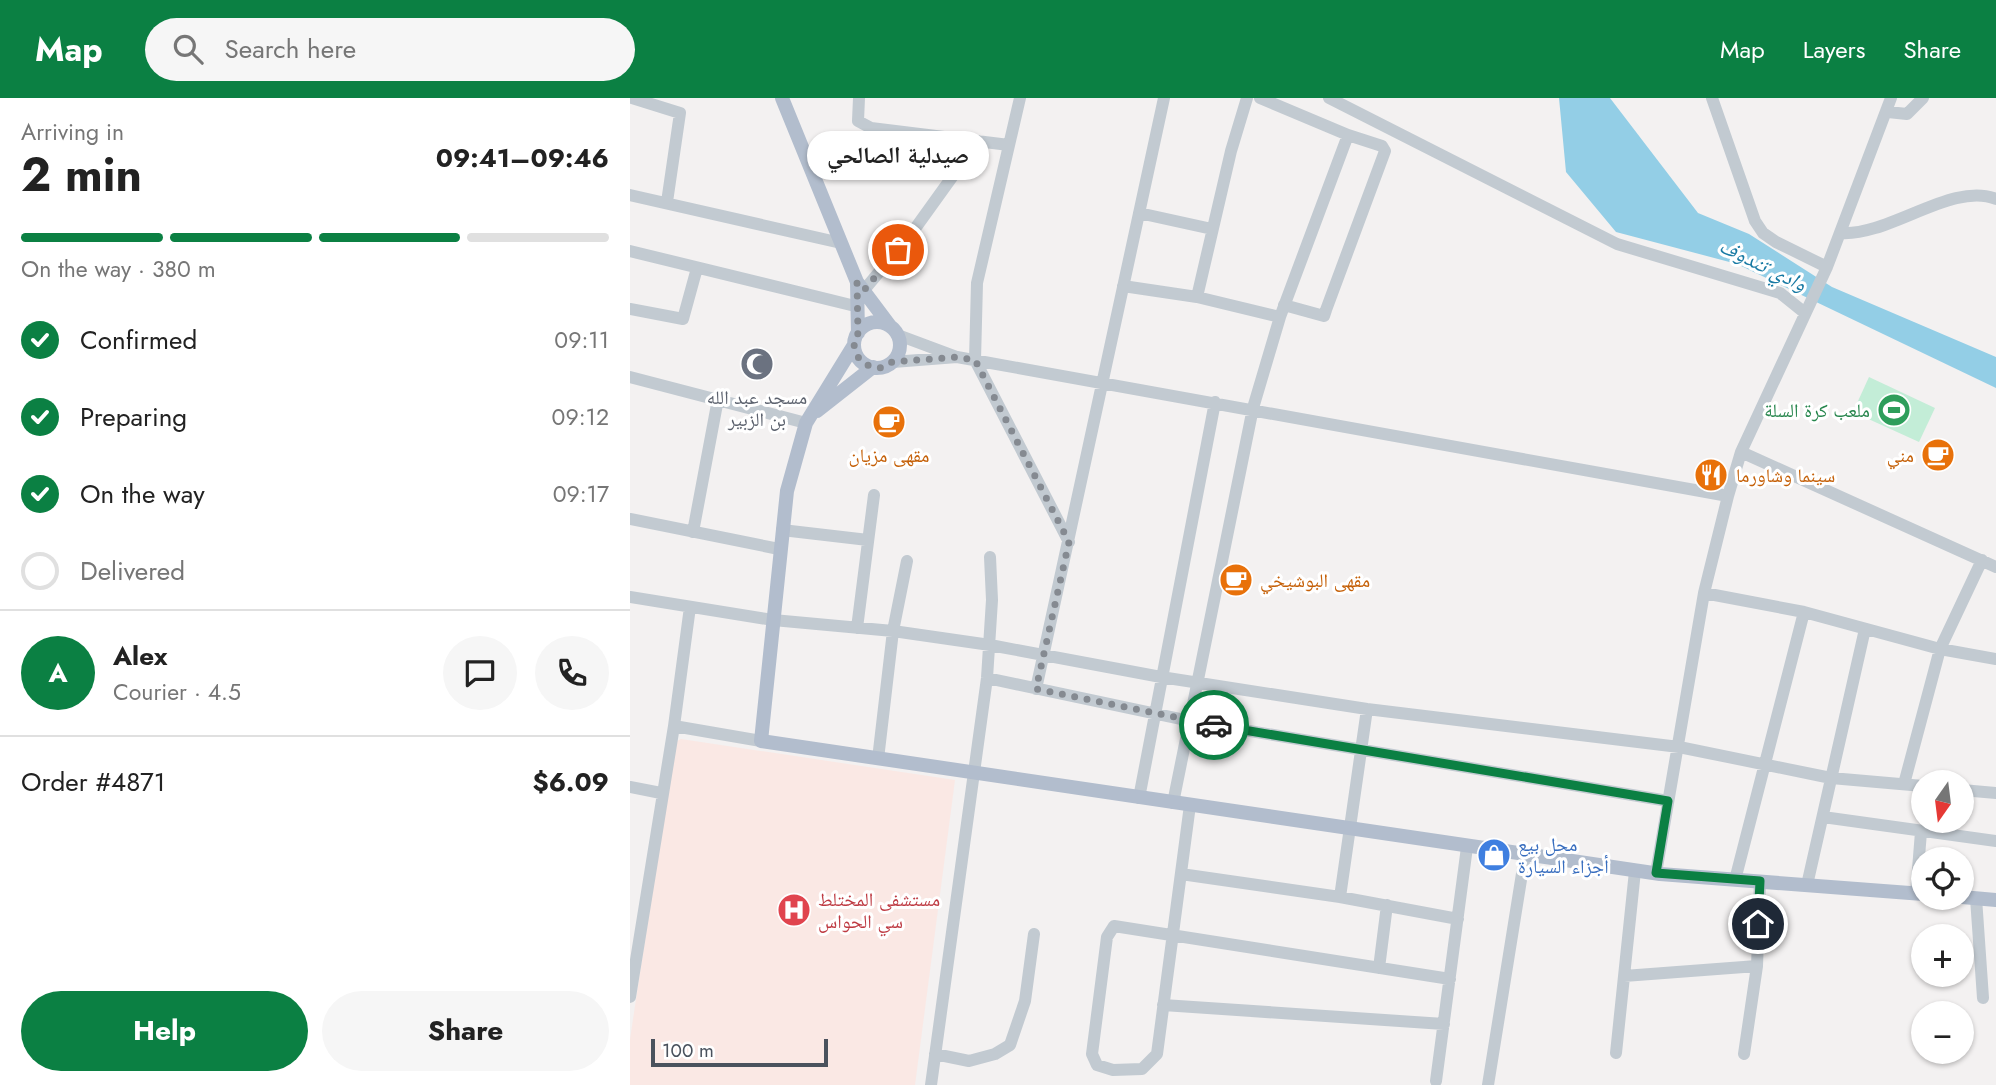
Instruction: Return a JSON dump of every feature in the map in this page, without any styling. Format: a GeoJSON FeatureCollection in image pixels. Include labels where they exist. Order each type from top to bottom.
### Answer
{"type":"FeatureCollection","features":[{"type":"Feature","properties":{"kind":"main road"},"geometry":{"type":"LineString","coordinates":[[782,98],[861,286],[894,330],[900,349],[892,362],[873,367],[808,419]]}},
{"type":"Feature","properties":{"kind":"main road"},"geometry":{"type":"LineString","coordinates":[[861,286],[855,306],[858,357],[873,367]]}},
{"type":"Feature","properties":{"kind":"main road"},"geometry":{"type":"LineString","coordinates":[[894,330],[876,322],[856,339],[808,419],[787,491],[761,741],[1635,871],[1911,893]]}},
{"type":"Feature","properties":{"kind":"main road"},"geometry":{"type":"LineString","coordinates":[[1974,898],[1996,900]]}},
{"type":"Feature","properties":{"kind":"street"},"geometry":{"type":"LineString","coordinates":[[632,98],[680,113],[667,202]]}},
{"type":"Feature","properties":{"kind":"street"},"geometry":{"type":"LineString","coordinates":[[859,98],[858,121],[870,128],[1009,145]]}},
{"type":"Feature","properties":{"kind":"street"},"geometry":{"type":"LineString","coordinates":[[1020,98],[977,283],[975,360],[1069,542]]}},
{"type":"Feature","properties":{"kind":"street"},"geometry":{"type":"LineString","coordinates":[[1036,689],[1164,98]]}},
{"type":"Feature","properties":{"kind":"street"},"geometry":{"type":"LineString","coordinates":[[1197,297],[1247,98]]}},
{"type":"Feature","properties":{"kind":"street"},"geometry":{"type":"LineString","coordinates":[[1123,286],[1324,316],[1385,151],[1382,146],[1348,135],[1260,98]]}},
{"type":"Feature","properties":{"kind":"street"},"geometry":{"type":"LineString","coordinates":[[1329,98],[1617,244],[1780,293],[1805,313]]}},
{"type":"Feature","properties":{"kind":"street"},"geometry":{"type":"LineString","coordinates":[[1712,98],[1755,221],[1763,233],[1827,267]]}},
{"type":"Feature","properties":{"kind":"street"},"geometry":{"type":"LineString","coordinates":[[1656,873],[1704,593],[1741,452],[1827,267],[1888,112],[1891,98]]}},
{"type":"Feature","properties":{"kind":"street"},"geometry":{"type":"LineString","coordinates":[[1888,112],[1907,114],[1923,98]]}},
{"type":"Feature","properties":{"kind":"street"},"geometry":{"type":"LineString","coordinates":[[1173,803],[1253,408],[1282,311],[1348,135]]}},
{"type":"Feature","properties":{"kind":"street"},"geometry":{"type":"LineString","coordinates":[[861,286],[914,230],[978,141]]}},
{"type":"Feature","properties":{"kind":"street"},"geometry":{"type":"LineString","coordinates":[[630,195],[841,243]]}},
{"type":"Feature","properties":{"kind":"street"},"geometry":{"type":"LineString","coordinates":[[1840,233],[1866,232],[1965,196],[1986,195],[1996,199]]}},
{"type":"Feature","properties":{"kind":"street"},"geometry":{"type":"LineString","coordinates":[[1139,213],[1212,229]]}},
{"type":"Feature","properties":{"kind":"street"},"geometry":{"type":"LineString","coordinates":[[631,255],[855,306]]}},
{"type":"Feature","properties":{"kind":"street"},"geometry":{"type":"LineString","coordinates":[[630,309],[683,319],[697,268]]}},
{"type":"Feature","properties":{"kind":"street"},"geometry":{"type":"LineString","coordinates":[[894,330],[957,357],[1253,408],[1728,496]]}},
{"type":"Feature","properties":{"kind":"street"},"geometry":{"type":"LineString","coordinates":[[892,362],[957,357]]}},
{"type":"Feature","properties":{"kind":"street"},"geometry":{"type":"LineString","coordinates":[[630,377],[808,419]]}},
{"type":"Feature","properties":{"kind":"street"},"geometry":{"type":"LineString","coordinates":[[693,532],[719,399]]}},
{"type":"Feature","properties":{"kind":"street"},"geometry":{"type":"LineString","coordinates":[[1139,798],[1215,402]]}},
{"type":"Feature","properties":{"kind":"street"},"geometry":{"type":"LineString","coordinates":[[1741,452],[1996,567]]}},
{"type":"Feature","properties":{"kind":"street"},"geometry":{"type":"LineString","coordinates":[[857,628],[874,495]]}},
{"type":"Feature","properties":{"kind":"street"},"geometry":{"type":"LineString","coordinates":[[630,519],[779,549]]}},
{"type":"Feature","properties":{"kind":"street"},"geometry":{"type":"LineString","coordinates":[[782,530],[868,540]]}},
{"type":"Feature","properties":{"kind":"street"},"geometry":{"type":"LineString","coordinates":[[931,1085],[987,678],[990,645],[990,557]]}},
{"type":"Feature","properties":{"kind":"street"},"geometry":{"type":"LineString","coordinates":[[1904,784],[1940,649],[1982,560]]}},
{"type":"Feature","properties":{"kind":"street"},"geometry":{"type":"LineString","coordinates":[[878,759],[893,631],[907,561]]}},
{"type":"Feature","properties":{"kind":"street"},"geometry":{"type":"LineString","coordinates":[[1704,593],[1804,612],[1940,649],[1996,659]]}},
{"type":"Feature","properties":{"kind":"street"},"geometry":{"type":"LineString","coordinates":[[630,597],[773,621],[893,631],[990,645],[1161,677],[1367,709],[1679,747],[1831,778],[1911,785]]}},
{"type":"Feature","properties":{"kind":"street"},"geometry":{"type":"LineString","coordinates":[[630,997],[674,726],[690,607]]}},
{"type":"Feature","properties":{"kind":"street"},"geometry":{"type":"LineString","coordinates":[[1735,880],[1804,612]]}},
{"type":"Feature","properties":{"kind":"street"},"geometry":{"type":"LineString","coordinates":[[1807,885],[1865,629]]}},
{"type":"Feature","properties":{"kind":"street"},"geometry":{"type":"LineString","coordinates":[[987,678],[1154,715],[1668,801]]}},
{"type":"Feature","properties":{"kind":"street"},"geometry":{"type":"LineString","coordinates":[[1340,897],[1359,748],[1367,709]]}},
{"type":"Feature","properties":{"kind":"street"},"geometry":{"type":"LineString","coordinates":[[674,726],[761,741]]}},
{"type":"Feature","properties":{"kind":"street"},"geometry":{"type":"LineString","coordinates":[[630,787],[661,793]]}},
{"type":"Feature","properties":{"kind":"street"},"geometry":{"type":"LineString","coordinates":[[1974,791],[1996,793]]}},
{"type":"Feature","properties":{"kind":"street"},"geometry":{"type":"LineString","coordinates":[[1190,805],[1174,937],[1157,1054],[1150,1064],[1142,1069],[1113,1070],[1097,1065],[1092,1060],[1110,928],[1114,926],[1174,937],[1450,979]]}},
{"type":"Feature","properties":{"kind":"street"},"geometry":{"type":"LineString","coordinates":[[1823,817],[1911,830]]}},
{"type":"Feature","properties":{"kind":"street"},"geometry":{"type":"LineString","coordinates":[[1929,833],[1996,841]]}},
{"type":"Feature","properties":{"kind":"street"},"geometry":{"type":"LineString","coordinates":[[1436,1082],[1467,847]]}},
{"type":"Feature","properties":{"kind":"street"},"geometry":{"type":"LineString","coordinates":[[1488,1085],[1525,855]]}},
{"type":"Feature","properties":{"kind":"street"},"geometry":{"type":"LineString","coordinates":[[1616,1053],[1635,871]]}},
{"type":"Feature","properties":{"kind":"street"},"geometry":{"type":"LineString","coordinates":[[1181,874],[1340,897],[1458,919]]}},
{"type":"Feature","properties":{"kind":"street"},"geometry":{"type":"LineString","coordinates":[[1744,1054],[1757,966],[1760,881]]}},
{"type":"Feature","properties":{"kind":"street"},"geometry":{"type":"LineString","coordinates":[[1379,968],[1387,905]]}},
{"type":"Feature","properties":{"kind":"street"},"geometry":{"type":"LineString","coordinates":[[1971,910],[1983,998]]}},
{"type":"Feature","properties":{"kind":"street"},"geometry":{"type":"LineString","coordinates":[[935,1054],[969,1060],[995,1054],[1010,1045],[1025,1001],[1034,934]]}},
{"type":"Feature","properties":{"kind":"street"},"geometry":{"type":"LineString","coordinates":[[1624,976],[1757,966]]}},
{"type":"Feature","properties":{"kind":"street"},"geometry":{"type":"LineString","coordinates":[[1163,1006],[1444,1024]]}},
{"type":"Feature","properties":{"kind":"shaded area","name":"مستشفى المختلط سي الحواس"},"geometry":{"type":"Polygon","coordinates":[[[681,739],[955,780],[915,1085],[630,1085],[630,1039],[675,742],[681,739]]]}},
{"type":"Feature","properties":{"kind":"green space","name":"ملعب كرة السلة"},"geometry":{"type":"Polygon","coordinates":[[[1869,377],[1935,408],[1919,442],[1853,412],[1869,377]]]}},
{"type":"Feature","properties":{"kind":"water","name":"وادي تندوف"},"geometry":{"type":"Polygon","coordinates":[[[1559,98],[1610,98],[1698,213],[1749,234],[1832,287],[1996,357],[1996,388],[1737,264],[1616,232],[1566,172],[1559,98]]]}},
{"type":"Feature","properties":{"kind":"way so far"},"geometry":{"type":"LineString","coordinates":[[898,250],[865,289],[857,282],[855,306],[858,333],[854,345],[858,357],[867,365],[880,368],[892,362],[957,357],[975,360],[1069,542],[1036,689],[1214,725]]}},
{"type":"Feature","properties":{"kind":"place","name":"صيدلية الصالحي"},"geometry":{"type":"Point","coordinates":[898,250]}},
{"type":"Feature","properties":{"kind":"place","name":"مسجد عبد الله بن الزبير"},"geometry":{"type":"Point","coordinates":[757,364]}},
{"type":"Feature","properties":{"kind":"place","name":"ملعب كرة السلة"},"geometry":{"type":"Point","coordinates":[1894,410]}},
{"type":"Feature","properties":{"kind":"place","name":"مقهى مزيان"},"geometry":{"type":"Point","coordinates":[889,422]}},
{"type":"Feature","properties":{"kind":"place","name":"مني"},"geometry":{"type":"Point","coordinates":[1938,455]}},
{"type":"Feature","properties":{"kind":"place","name":"سينما وشاورما"},"geometry":{"type":"Point","coordinates":[1711,475]}},
{"type":"Feature","properties":{"kind":"place","name":"مقهى البوشيخي"},"geometry":{"type":"Point","coordinates":[1236,580]}},
{"type":"Feature","properties":{"kind":"place","name":"محل بيع أجزاء السيارة"},"geometry":{"type":"Point","coordinates":[1494,855]}},
{"type":"Feature","properties":{"kind":"place","name":"مستشفى المختلط سي الحواس"},"geometry":{"type":"Point","coordinates":[794,910]}},
{"type":"Feature","properties":{"kind":"route"},"geometry":{"type":"LineString","coordinates":[[1214,725],[1668,801],[1656,873],[1760,881],[1758,924]]}}]}
